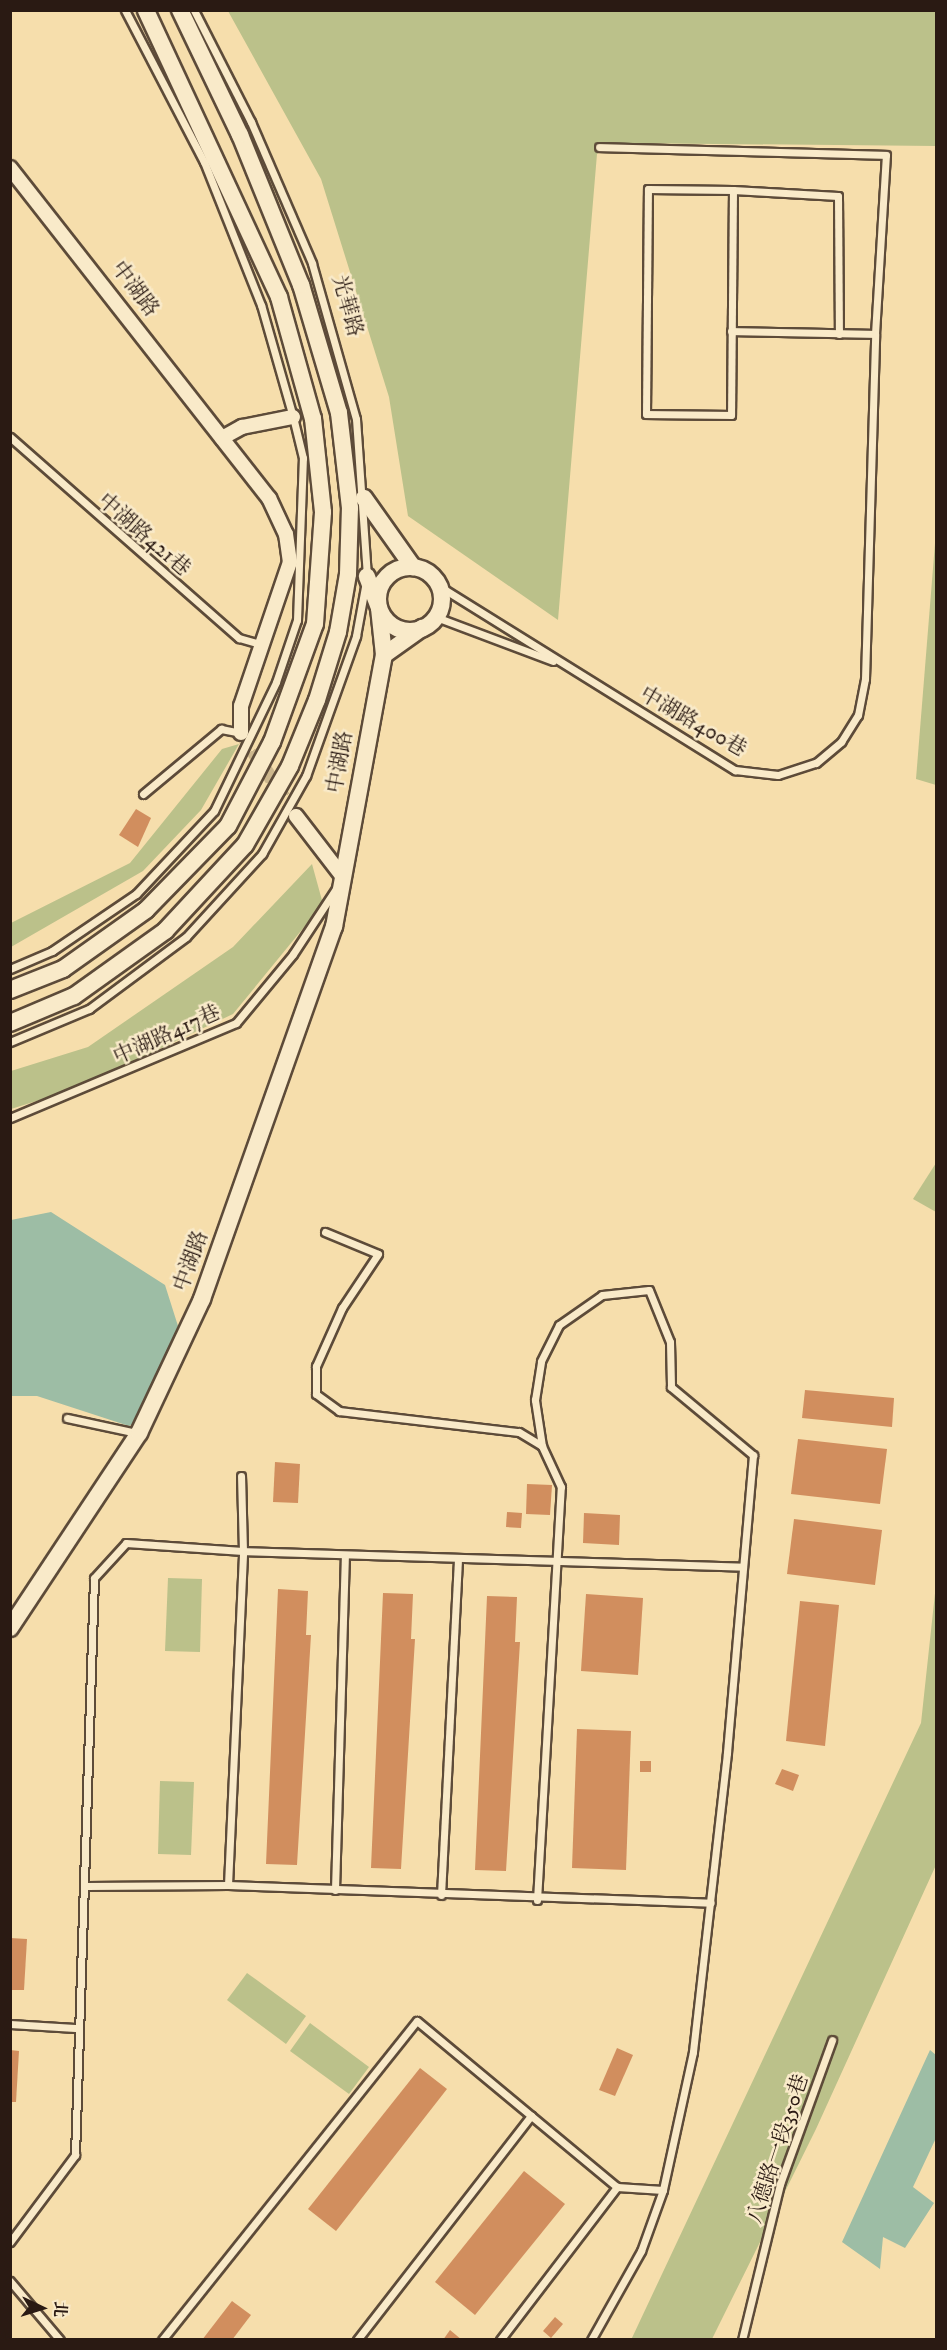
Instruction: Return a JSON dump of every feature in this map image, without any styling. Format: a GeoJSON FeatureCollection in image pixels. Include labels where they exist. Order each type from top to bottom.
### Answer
{"type":"FeatureCollection","features":[{"type":"Feature","properties":{"kind":"street"},"geometry":{"type":"LineString","coordinates":[[10,990],[63,969],[146,910],[228,826],[272,742],[315,624],[323,512],[313,419],[279,297],[146,10]]}},
{"type":"Feature","properties":{"kind":"street","name":"光華路"},"geometry":{"type":"LineString","coordinates":[[10,1023],[74,996],[165,931],[245,845],[290,766],[338,632],[348,574],[350,508],[339,413],[301,285],[240,135],[180,10]]}},
{"type":"Feature","properties":{"kind":"street","name":"中湖路"},"geometry":{"type":"LineString","coordinates":[[10,168],[269,498],[286,534],[290,562],[264,645],[241,706],[242,733]]}},
{"type":"Feature","properties":{"kind":"street"},"geometry":{"type":"LineString","coordinates":[[222,438],[242,427],[293,417]]}},
{"type":"Feature","properties":{"kind":"street"},"geometry":{"type":"LineString","coordinates":[[364,498],[413,567]]}},
{"type":"Feature","properties":{"kind":"street"},"geometry":{"type":"LineString","coordinates":[[379,608],[385,578],[413,567],[424,570],[439,586],[441,596],[436,616],[423,628],[384,655]]}},
{"type":"Feature","properties":{"kind":"street"},"geometry":{"type":"LineString","coordinates":[[367,576],[384,617],[401,629],[423,628]]}},
{"type":"Feature","properties":{"kind":"street","name":"中湖路"},"geometry":{"type":"LineString","coordinates":[[10,1628],[139,1433],[202,1299],[334,927],[384,655],[379,608]]}},
{"type":"Feature","properties":{"kind":"street"},"geometry":{"type":"LineString","coordinates":[[297,816],[343,877]]}},
{"type":"Feature","properties":{"kind":"lane"},"geometry":{"type":"LineString","coordinates":[[10,969],[52,951],[136,894],[214,811],[276,682],[297,620],[303,458],[293,417],[261,305],[204,162],[126,10]]}},
{"type":"Feature","properties":{"kind":"lane","name":"光華路"},"geometry":{"type":"LineString","coordinates":[[10,1042],[89,1009],[186,937],[262,854],[306,776],[356,636],[367,576],[364,498],[356,419],[312,263],[251,122],[195,10]]}},
{"type":"Feature","properties":{"kind":"lane","name":"中湖路400巷"},"geometry":{"type":"LineString","coordinates":[[439,586],[735,770],[778,775],[816,763],[841,742],[858,715],[865,646],[874,333],[886,155],[599,147]]}},
{"type":"Feature","properties":{"kind":"lane"},"geometry":{"type":"LineString","coordinates":[[733,189],[731,415],[646,414],[648,189],[733,189],[838,196],[839,334]]}},
{"type":"Feature","properties":{"kind":"lane"},"geometry":{"type":"LineString","coordinates":[[731,331],[874,333]]}},
{"type":"Feature","properties":{"kind":"lane","name":"中湖路421巷"},"geometry":{"type":"LineString","coordinates":[[10,437],[239,638],[264,645]]}},
{"type":"Feature","properties":{"kind":"lane","name":"中湖路400巷"},"geometry":{"type":"LineString","coordinates":[[436,616],[570,667]]}},
{"type":"Feature","properties":{"kind":"lane"},"geometry":{"type":"LineString","coordinates":[[143,794],[221,729],[242,733]]}},
{"type":"Feature","properties":{"kind":"lane","name":"中湖路417巷"},"geometry":{"type":"LineString","coordinates":[[10,1118],[236,1023],[293,954],[343,877]]}},
{"type":"Feature","properties":{"kind":"lane"},"geometry":{"type":"LineString","coordinates":[[325,1232],[378,1254],[342,1308],[316,1366],[316,1394],[339,1411],[519,1432],[542,1446]]}},
{"type":"Feature","properties":{"kind":"lane"},"geometry":{"type":"LineString","coordinates":[[537,1900],[561,1487],[542,1446],[535,1400],[541,1361],[560,1325],[602,1296],[650,1290],[670,1342],[671,1387],[753,1455],[711,1903],[693,2052],[663,2190],[641,2251],[591,2340]]}},
{"type":"Feature","properties":{"kind":"lane"},"geometry":{"type":"LineString","coordinates":[[67,1418],[139,1433]]}},
{"type":"Feature","properties":{"kind":"lane"},"geometry":{"type":"LineString","coordinates":[[228,1884],[243,1551],[242,1476]]}},
{"type":"Feature","properties":{"kind":"lane"},"geometry":{"type":"LineString","coordinates":[[10,2242],[75,2155],[75,2028],[87,1886],[94,1578],[126,1543],[345,1555],[741,1567]]}},
{"type":"Feature","properties":{"kind":"lane"},"geometry":{"type":"LineString","coordinates":[[335,1890],[345,1555]]}},
{"type":"Feature","properties":{"kind":"lane"},"geometry":{"type":"LineString","coordinates":[[441,1895],[458,1559]]}},
{"type":"Feature","properties":{"kind":"lane"},"geometry":{"type":"LineString","coordinates":[[87,1886],[228,1884],[537,1900],[711,1903]]}},
{"type":"Feature","properties":{"kind":"lane"},"geometry":{"type":"LineString","coordinates":[[162,2340],[417,2021],[617,2187],[663,2190]]}},
{"type":"Feature","properties":{"kind":"lane"},"geometry":{"type":"LineString","coordinates":[[10,2024],[75,2028]]}},
{"type":"Feature","properties":{"kind":"lane","name":"八德路一段350巷"},"geometry":{"type":"LineString","coordinates":[[742,2340],[780,2184],[832,2040]]}},
{"type":"Feature","properties":{"kind":"lane"},"geometry":{"type":"LineString","coordinates":[[357,2340],[531,2116]]}},
{"type":"Feature","properties":{"kind":"lane"},"geometry":{"type":"LineString","coordinates":[[500,2340],[617,2187]]}},
{"type":"Feature","properties":{"kind":"lane"},"geometry":{"type":"LineString","coordinates":[[10,2281],[60,2340]]}},
{"type":"Feature","properties":{"kind":"shaded area"},"geometry":{"type":"Polygon","coordinates":[[[228,11],[936,11],[936,146],[616,143],[597,154],[558,620],[408,516],[389,397],[321,179],[228,11]]]}},
{"type":"Feature","properties":{"kind":"shaded area"},"geometry":{"type":"Polygon","coordinates":[[[936,531],[936,785],[916,779],[936,531]]]}},
{"type":"Feature","properties":{"kind":"shaded area"},"geometry":{"type":"Polygon","coordinates":[[[239,744],[201,810],[143,871],[11,947],[11,923],[130,863],[222,749],[239,744]]]}},
{"type":"Feature","properties":{"kind":"shaded area"},"geometry":{"type":"Polygon","coordinates":[[[312,864],[323,904],[233,1014],[75,1089],[11,1109],[11,1071],[88,1047],[233,947],[312,864]]]}},
{"type":"Feature","properties":{"kind":"shaded area"},"geometry":{"type":"Polygon","coordinates":[[[936,1163],[936,1212],[913,1199],[936,1163]]]}},
{"type":"Feature","properties":{"kind":"shaded area"},"geometry":{"type":"Polygon","coordinates":[[[51,1212],[165,1285],[178,1326],[140,1421],[129,1426],[37,1396],[11,1396],[11,1220],[51,1212]]]}},
{"type":"Feature","properties":{"kind":"shaded area"},"geometry":{"type":"Polygon","coordinates":[[[168,1578],[202,1579],[200,1652],[165,1651],[168,1578]]]}},
{"type":"Feature","properties":{"kind":"shaded area"},"geometry":{"type":"Polygon","coordinates":[[[936,1584],[936,1865],[816,2129],[712,2339],[631,2340],[921,1723],[936,1584]]]}},
{"type":"Feature","properties":{"kind":"shaded area"},"geometry":{"type":"Polygon","coordinates":[[[160,1781],[194,1782],[191,1855],[158,1854],[160,1781]]]}},
{"type":"Feature","properties":{"kind":"shaded area"},"geometry":{"type":"Polygon","coordinates":[[[247,1973],[306,2016],[286,2044],[227,2000],[247,1973]]]}},
{"type":"Feature","properties":{"kind":"shaded area"},"geometry":{"type":"Polygon","coordinates":[[[310,2023],[369,2067],[349,2094],[290,2051],[310,2023]]]}},
{"type":"Feature","properties":{"kind":"shaded area"},"geometry":{"type":"Polygon","coordinates":[[[930,2050],[936,2055],[936,2138],[913,2187],[934,2203],[905,2248],[883,2237],[880,2269],[842,2242],[930,2050]]]}},
{"type":"Feature","properties":{"kind":"building"},"geometry":{"type":"Polygon","coordinates":[[[136,809],[151,818],[138,847],[119,835],[136,809]]]}},
{"type":"Feature","properties":{"kind":"building"},"geometry":{"type":"Polygon","coordinates":[[[805,1390],[894,1398],[892,1427],[802,1418],[805,1390]]]}},
{"type":"Feature","properties":{"kind":"building"},"geometry":{"type":"Polygon","coordinates":[[[798,1439],[887,1449],[880,1504],[791,1494],[798,1439]]]}},
{"type":"Feature","properties":{"kind":"building"},"geometry":{"type":"Polygon","coordinates":[[[275,1462],[300,1464],[298,1503],[273,1502],[275,1462]]]}},
{"type":"Feature","properties":{"kind":"building"},"geometry":{"type":"Polygon","coordinates":[[[527,1484],[552,1485],[550,1515],[526,1514],[527,1484]]]}},
{"type":"Feature","properties":{"kind":"building"},"geometry":{"type":"Polygon","coordinates":[[[507,1512],[522,1513],[521,1528],[506,1527],[507,1512]]]}},
{"type":"Feature","properties":{"kind":"building"},"geometry":{"type":"Polygon","coordinates":[[[584,1513],[620,1515],[619,1545],[583,1543],[584,1513]]]}},
{"type":"Feature","properties":{"kind":"building"},"geometry":{"type":"Polygon","coordinates":[[[794,1519],[882,1530],[875,1585],[787,1574],[794,1519]]]}},
{"type":"Feature","properties":{"kind":"building"},"geometry":{"type":"Polygon","coordinates":[[[278,1589],[308,1591],[306,1635],[311,1635],[297,1865],[266,1864],[278,1589]]]}},
{"type":"Feature","properties":{"kind":"building"},"geometry":{"type":"Polygon","coordinates":[[[383,1593],[413,1594],[411,1639],[415,1639],[401,1869],[371,1868],[383,1593]]]}},
{"type":"Feature","properties":{"kind":"building"},"geometry":{"type":"Polygon","coordinates":[[[586,1594],[643,1598],[638,1675],[581,1671],[586,1594]]]}},
{"type":"Feature","properties":{"kind":"building"},"geometry":{"type":"Polygon","coordinates":[[[487,1596],[517,1597],[515,1642],[520,1642],[506,1871],[475,1870],[487,1596]]]}},
{"type":"Feature","properties":{"kind":"building"},"geometry":{"type":"Polygon","coordinates":[[[800,1601],[839,1605],[825,1746],[786,1741],[800,1601]]]}},
{"type":"Feature","properties":{"kind":"building"},"geometry":{"type":"Polygon","coordinates":[[[577,1729],[631,1731],[626,1870],[572,1868],[577,1729]]]}},
{"type":"Feature","properties":{"kind":"building"},"geometry":{"type":"Polygon","coordinates":[[[640,1761],[651,1761],[651,1772],[640,1772],[640,1761]]]}},
{"type":"Feature","properties":{"kind":"building"},"geometry":{"type":"Polygon","coordinates":[[[782,1769],[799,1775],[793,1791],[775,1784],[782,1769]]]}},
{"type":"Feature","properties":{"kind":"building"},"geometry":{"type":"Polygon","coordinates":[[[10,1938],[27,1939],[24,1990],[10,1990],[10,1938]]]}},
{"type":"Feature","properties":{"kind":"building"},"geometry":{"type":"Polygon","coordinates":[[[617,2048],[633,2055],[615,2096],[599,2090],[617,2048]]]}},
{"type":"Feature","properties":{"kind":"building"},"geometry":{"type":"Polygon","coordinates":[[[10,2050],[19,2051],[16,2102],[10,2102],[10,2050]]]}},
{"type":"Feature","properties":{"kind":"building"},"geometry":{"type":"Polygon","coordinates":[[[420,2068],[447,2089],[336,2231],[308,2209],[420,2068]]]}},
{"type":"Feature","properties":{"kind":"building"},"geometry":{"type":"Polygon","coordinates":[[[524,2171],[565,2204],[475,2315],[435,2282],[524,2171]]]}},
{"type":"Feature","properties":{"kind":"building"},"geometry":{"type":"Polygon","coordinates":[[[232,2301],[251,2315],[232,2340],[202,2340],[232,2301]]]}},
{"type":"Feature","properties":{"kind":"building"},"geometry":{"type":"Polygon","coordinates":[[[555,2317],[563,2324],[551,2338],[543,2331],[555,2317]]]}},
{"type":"Feature","properties":{"kind":"building"},"geometry":{"type":"Polygon","coordinates":[[[450,2330],[462,2340],[443,2340],[450,2330]]]}},
{"type":"Feature","properties":{"kind":"tunnel"},"geometry":{"type":"LineString","coordinates":[[241,733],[296,816]]}}]}
